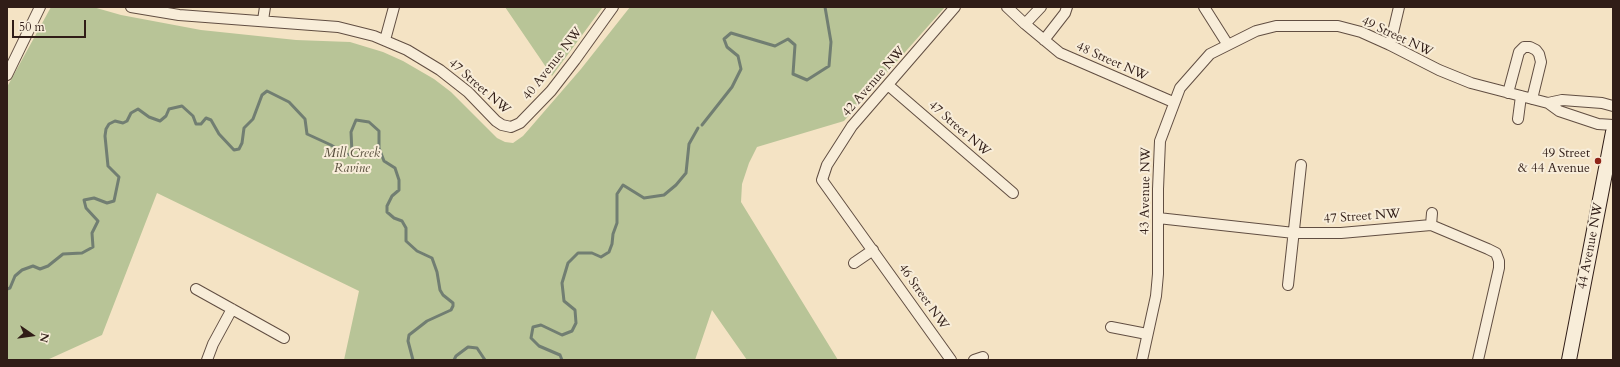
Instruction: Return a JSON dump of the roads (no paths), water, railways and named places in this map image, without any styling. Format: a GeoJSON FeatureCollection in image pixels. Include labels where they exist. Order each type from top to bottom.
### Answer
{"type":"FeatureCollection","features":[{"type":"Feature","properties":{"kind":"street"},"geometry":{"type":"LineString","coordinates":[[7,75],[40,7]]}},
{"type":"Feature","properties":{"kind":"street","name":"47 Street NW"},"geometry":{"type":"LineString","coordinates":[[131,7],[179,15],[263,20],[338,27],[385,40],[417,55],[440,70],[468,92],[496,121],[507,127]]}},
{"type":"Feature","properties":{"kind":"street"},"geometry":{"type":"LineString","coordinates":[[263,20],[265,7]]}},
{"type":"Feature","properties":{"kind":"street"},"geometry":{"type":"LineString","coordinates":[[385,40],[394,7]]}},
{"type":"Feature","properties":{"kind":"street","name":"40 Avenue NW"},"geometry":{"type":"LineString","coordinates":[[507,127],[520,123],[551,90],[576,60],[613,7]]}},
{"type":"Feature","properties":{"kind":"street","name":"42 Avenue NW"},"geometry":{"type":"LineString","coordinates":[[822,180],[827,165],[852,126],[955,7]]}},
{"type":"Feature","properties":{"kind":"street","name":"48 Street NW"},"geometry":{"type":"LineString","coordinates":[[1007,7],[1060,53],[1173,102]]}},
{"type":"Feature","properties":{"kind":"street"},"geometry":{"type":"LineString","coordinates":[[1025,24],[1041,7]]}},
{"type":"Feature","properties":{"kind":"street"},"geometry":{"type":"LineString","coordinates":[[1044,40],[1065,14],[1067,7]]}},
{"type":"Feature","properties":{"kind":"street"},"geometry":{"type":"LineString","coordinates":[[1204,7],[1228,45]]}},
{"type":"Feature","properties":{"kind":"street"},"geometry":{"type":"LineString","coordinates":[[1390,45],[1399,7]]}},
{"type":"Feature","properties":{"kind":"street","name":"49 Street NW"},"geometry":{"type":"LineString","coordinates":[[1228,45],[1256,31],[1276,26],[1338,26],[1360,32],[1390,45],[1438,70],[1471,83],[1548,103],[1559,111],[1598,124],[1613,125]]}},
{"type":"Feature","properties":{"kind":"street","name":"43 Avenue NW"},"geometry":{"type":"LineString","coordinates":[[1142,360],[1156,296],[1158,274],[1160,141],[1173,102],[1180,88],[1194,70],[1210,54],[1228,45]]}},
{"type":"Feature","properties":{"kind":"street"},"geometry":{"type":"LineString","coordinates":[[1508,93],[1519,52],[1524,47],[1530,47],[1536,50],[1539,54],[1540,62],[1532,99]]}},
{"type":"Feature","properties":{"kind":"street","name":"47 Street NW"},"geometry":{"type":"LineString","coordinates":[[888,85],[1013,192]]}},
{"type":"Feature","properties":{"kind":"street"},"geometry":{"type":"LineString","coordinates":[[1518,119],[1521,96]]}},
{"type":"Feature","properties":{"kind":"street","name":"49 Street NW"},"geometry":{"type":"LineString","coordinates":[[1548,103],[1562,100],[1602,103],[1613,106]]}},
{"type":"Feature","properties":{"kind":"street","name":"44 Avenue NW"},"geometry":{"type":"LineString","coordinates":[[1569,360],[1613,132]]}},
{"type":"Feature","properties":{"kind":"street"},"geometry":{"type":"LineString","coordinates":[[1288,285],[1301,165]]}},
{"type":"Feature","properties":{"kind":"street","name":"46 Street NW"},"geometry":{"type":"LineString","coordinates":[[822,180],[951,360]]}},
{"type":"Feature","properties":{"kind":"street"},"geometry":{"type":"LineString","coordinates":[[1431,225],[1432,214]]}},
{"type":"Feature","properties":{"kind":"street","name":"47 Street NW"},"geometry":{"type":"LineString","coordinates":[[1158,218],[1294,233],[1341,233],[1431,225],[1496,253],[1499,261],[1499,268],[1478,360]]}},
{"type":"Feature","properties":{"kind":"street"},"geometry":{"type":"LineString","coordinates":[[854,263],[873,250]]}},
{"type":"Feature","properties":{"kind":"street"},"geometry":{"type":"LineString","coordinates":[[196,289],[284,338]]}},
{"type":"Feature","properties":{"kind":"street"},"geometry":{"type":"LineString","coordinates":[[207,360],[213,344],[232,309]]}},
{"type":"Feature","properties":{"kind":"street"},"geometry":{"type":"LineString","coordinates":[[1111,327],[1147,334]]}},
{"type":"Feature","properties":{"kind":"waterway"},"geometry":{"type":"LineString","coordinates":[[702,125],[732,87],[741,69],[738,56],[727,47],[724,39],[731,33],[775,46],[788,39],[795,45],[793,74],[807,80],[829,66],[831,42],[825,7]]}},
{"type":"Feature","properties":{"kind":"waterway"},"geometry":{"type":"LineString","coordinates":[[7,289],[10,288],[15,276],[22,270],[33,266],[40,269],[48,266],[63,254],[82,253],[93,247],[92,233],[98,221],[86,208],[84,200],[94,198],[107,203],[114,201],[119,177],[108,166],[105,136],[106,129],[109,124],[115,121],[123,123],[127,121],[131,113],[138,109],[149,117],[160,121],[166,116],[169,109],[182,106],[193,116],[196,124],[201,124],[206,118],[211,120],[219,134],[234,150],[239,149],[242,143],[244,128],[253,119],[262,95],[267,91],[289,102],[305,119],[307,134],[331,145],[347,155],[352,153],[351,132],[356,120],[369,122],[379,131],[379,148],[384,161],[395,168],[399,180],[399,190],[392,196],[387,206],[387,212],[394,218],[402,221],[406,228],[406,241],[417,251],[432,258],[437,272],[440,290],[443,295],[453,303],[451,310],[427,321],[409,335],[408,341],[413,360]]}},
{"type":"Feature","properties":{"kind":"waterway"},"geometry":{"type":"LineString","coordinates":[[562,360],[560,355],[539,346],[531,338],[533,327],[541,325],[562,335],[572,331],[576,323],[575,310],[564,301],[562,283],[568,263],[578,253],[592,253],[601,257],[609,252],[617,223],[617,194],[623,185],[644,198],[664,195],[676,185],[686,173],[689,144],[698,128]]}},
{"type":"Feature","properties":{"kind":"waterway"},"geometry":{"type":"LineString","coordinates":[[454,360],[456,356],[468,347],[477,348],[485,360]]}},
{"type":"Feature","properties":{"kind":"place","name":"49 Street & 44 Avenue"},"geometry":{"type":"Point","coordinates":[1598,161]}},
{"type":"Feature","properties":{"kind":"park label","name":"Mill Creek Ravine"},"geometry":{"type":"Point","coordinates":[352,162]}}]}
